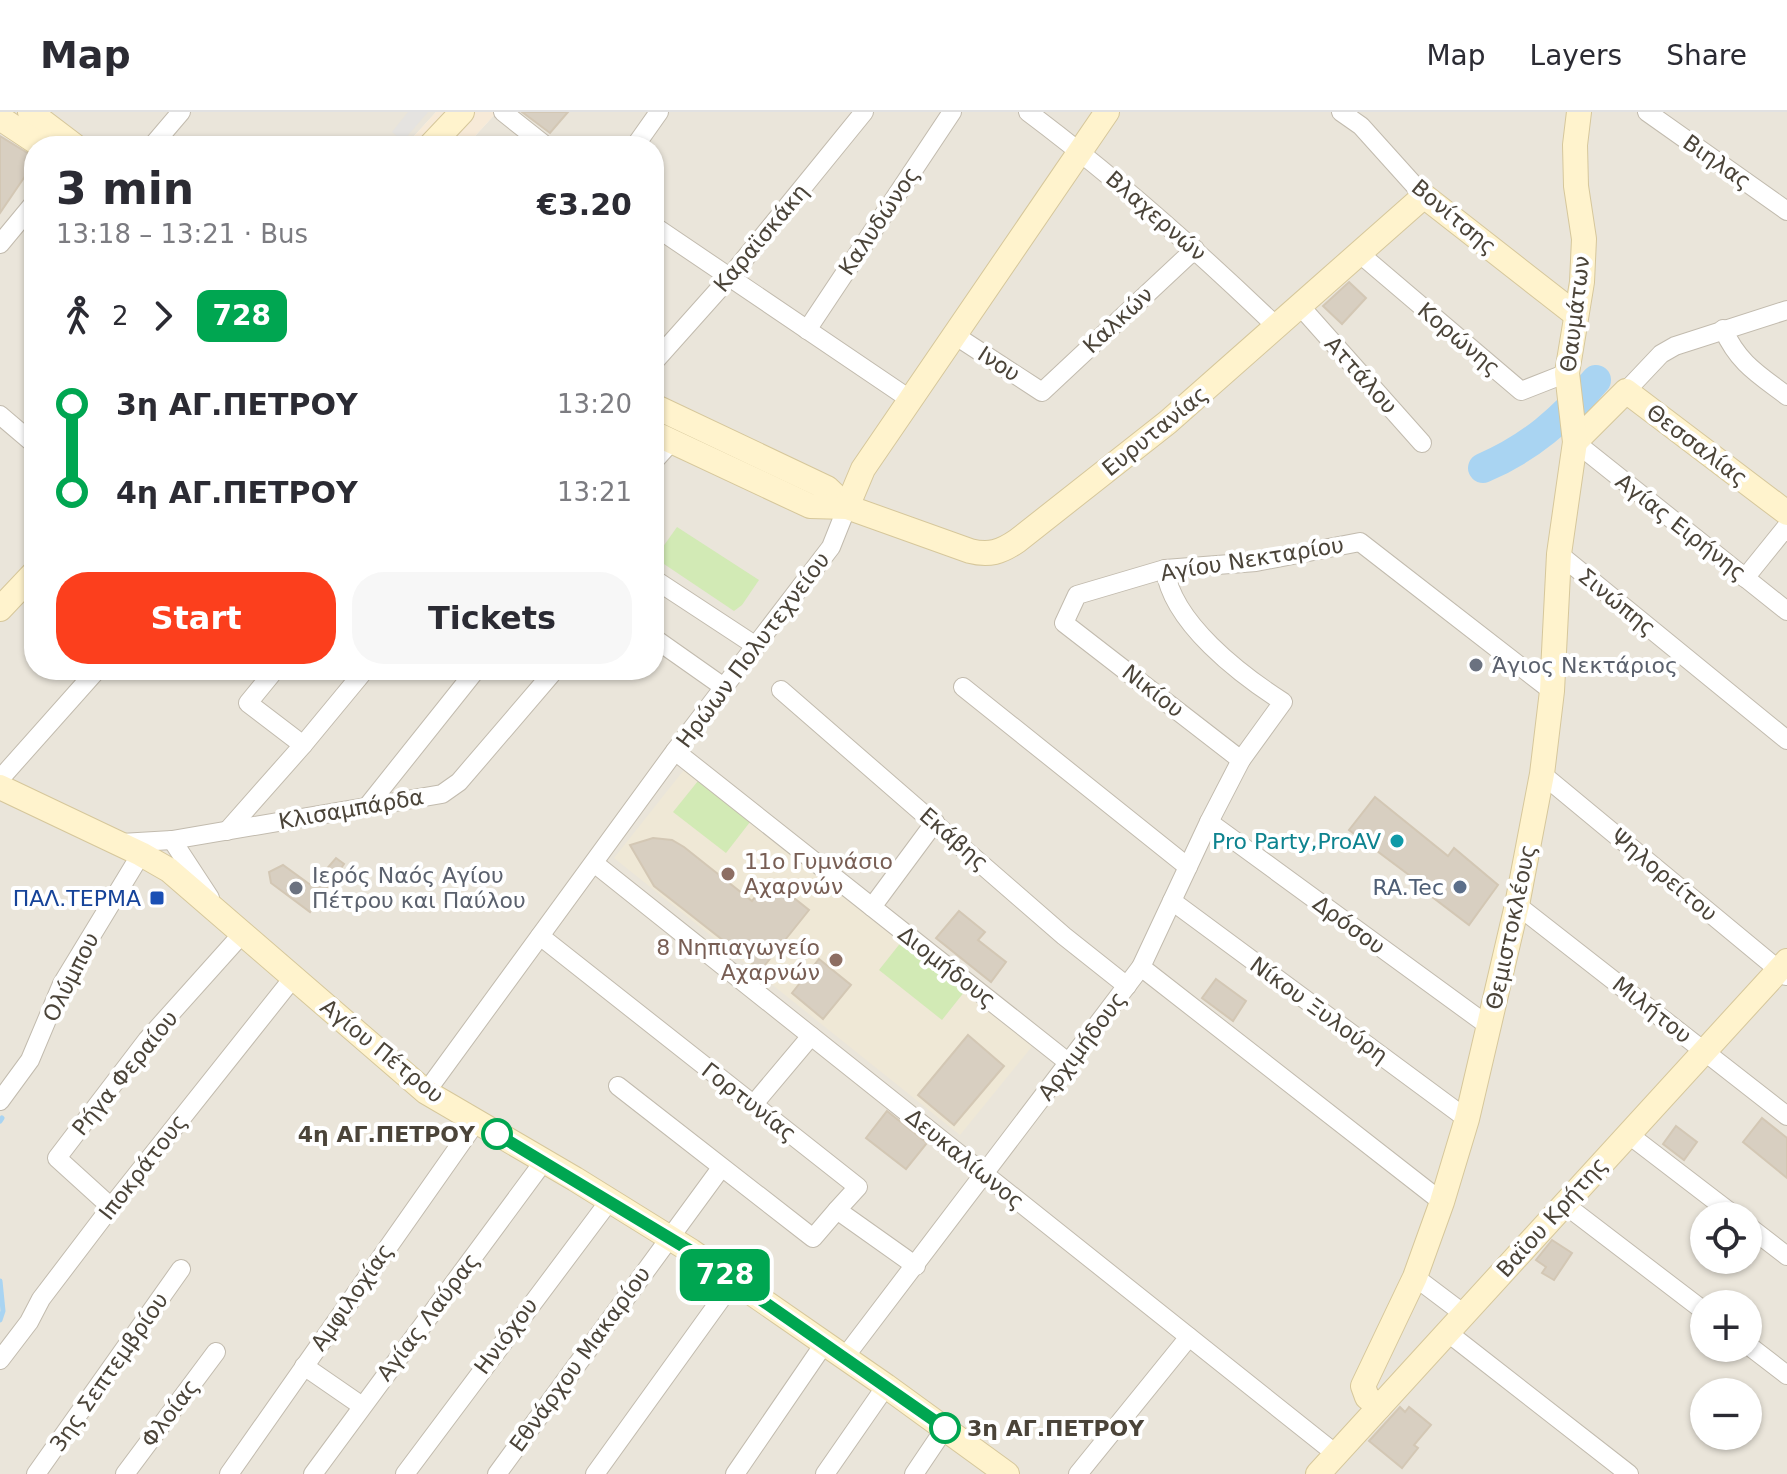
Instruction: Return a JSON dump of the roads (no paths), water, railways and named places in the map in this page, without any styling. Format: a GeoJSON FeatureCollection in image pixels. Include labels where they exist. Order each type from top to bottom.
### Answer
{"type":"FeatureCollection","features":[{"type":"Feature","properties":{"kind":"street"},"geometry":{"type":"LineString","coordinates":[[30,112],[62,136]]}},
{"type":"Feature","properties":{"kind":"street"},"geometry":{"type":"LineString","coordinates":[[161,136],[181,112]]}},
{"type":"Feature","properties":{"kind":"street"},"geometry":{"type":"LineString","coordinates":[[439,136],[462,112]]}},
{"type":"Feature","properties":{"kind":"street"},"geometry":{"type":"LineString","coordinates":[[503,112],[533,136]]}},
{"type":"Feature","properties":{"kind":"street"},"geometry":{"type":"LineString","coordinates":[[642,136],[659,112]]}},
{"type":"Feature","properties":{"kind":"street","name":"Καραϊσκάκη"},"geometry":{"type":"LineString","coordinates":[[664,351],[729,278],[864,112]]}},
{"type":"Feature","properties":{"kind":"street","name":"Καλυδώνος"},"geometry":{"type":"LineString","coordinates":[[807,330],[952,112]]}},
{"type":"Feature","properties":{"kind":"street","name":"Βλαχερνών"},"geometry":{"type":"LineString","coordinates":[[1028,112],[1195,249],[1277,327]]}},
{"type":"Feature","properties":{"kind":"street","name":"Ηρώων Πολυτεχνείου"},"geometry":{"type":"LineString","coordinates":[[426,1092],[675,751],[831,547],[863,469],[1107,112]]}},
{"type":"Feature","properties":{"kind":"street","name":"Βονίτσης"},"geometry":{"type":"LineString","coordinates":[[1341,112],[1366,119],[1424,196],[1575,314]]}},
{"type":"Feature","properties":{"kind":"street","name":"Θαυμάτων"},"geometry":{"type":"LineString","coordinates":[[1573,431],[1567,382],[1582,282],[1584,239],[1576,186],[1575,145],[1579,112]]}},
{"type":"Feature","properties":{"kind":"street","name":"Βιηλας"},"geometry":{"type":"LineString","coordinates":[[1647,112],[1787,211]]}},
{"type":"Feature","properties":{"kind":"street"},"geometry":{"type":"LineString","coordinates":[[0,118],[27,136]]}},
{"type":"Feature","properties":{"kind":"street","name":"Ευρυτανίας"},"geometry":{"type":"LineString","coordinates":[[847,507],[970,551],[988,554],[1004,550],[1168,422],[1424,196]]}},
{"type":"Feature","properties":{"kind":"street"},"geometry":{"type":"LineString","coordinates":[[0,244],[24,215]]}},
{"type":"Feature","properties":{"kind":"street"},"geometry":{"type":"LineString","coordinates":[[664,233],[911,400]]}},
{"type":"Feature","properties":{"kind":"street","name":"Καλκών"},"geometry":{"type":"LineString","coordinates":[[1042,392],[1195,249]]}},
{"type":"Feature","properties":{"kind":"street","name":"Κορώνης"},"geometry":{"type":"LineString","coordinates":[[1360,254],[1521,391],[1567,382]]}},
{"type":"Feature","properties":{"kind":"street","name":"Αττάλου"},"geometry":{"type":"LineString","coordinates":[[1301,307],[1422,443]]}},
{"type":"Feature","properties":{"kind":"street"},"geometry":{"type":"LineString","coordinates":[[1626,391],[1661,354],[1675,346],[1787,310]]}},
{"type":"Feature","properties":{"kind":"street"},"geometry":{"type":"LineString","coordinates":[[1723,329],[1733,352],[1787,396]]}},
{"type":"Feature","properties":{"kind":"street","name":"Ινου"},"geometry":{"type":"LineString","coordinates":[[956,336],[1042,392]]}},
{"type":"Feature","properties":{"kind":"street","name":"Θεσσαλίας"},"geometry":{"type":"LineString","coordinates":[[1573,431],[1626,391],[1787,513]]}},
{"type":"Feature","properties":{"kind":"street"},"geometry":{"type":"LineString","coordinates":[[664,411],[827,488],[847,507]]}},
{"type":"Feature","properties":{"kind":"street"},"geometry":{"type":"LineString","coordinates":[[0,415],[24,435]]}},
{"type":"Feature","properties":{"kind":"street","name":"Θεμιστοκλέους"},"geometry":{"type":"LineString","coordinates":[[1379,1407],[1367,1397],[1363,1386],[1415,1277],[1442,1202],[1467,1119],[1517,905],[1542,774],[1552,691],[1559,554],[1573,431]]}},
{"type":"Feature","properties":{"kind":"street","name":"Αγίας Ειρήνης"},"geometry":{"type":"LineString","coordinates":[[1573,431],[1787,611]]}},
{"type":"Feature","properties":{"kind":"street"},"geometry":{"type":"LineString","coordinates":[[664,437],[810,506],[847,507]]}},
{"type":"Feature","properties":{"kind":"street"},"geometry":{"type":"LineString","coordinates":[[1745,578],[1787,526]]}},
{"type":"Feature","properties":{"kind":"street","name":"Αγίου Νεκταρίου"},"geometry":{"type":"LineString","coordinates":[[1064,623],[1077,595],[1165,569],[1256,562],[1360,542],[1552,691]]}},
{"type":"Feature","properties":{"kind":"street","name":"Σινώπης"},"geometry":{"type":"LineString","coordinates":[[1559,554],[1787,740]]}},
{"type":"Feature","properties":{"kind":"street","name":"Αρχιμήδους"},"geometry":{"type":"LineString","coordinates":[[844,1358],[1141,967],[1241,760],[1283,702],[1241,673],[1206,641],[1176,600],[1166,580],[1165,569]]}},
{"type":"Feature","properties":{"kind":"street"},"geometry":{"type":"LineString","coordinates":[[0,609],[24,584]]}},
{"type":"Feature","properties":{"kind":"street"},"geometry":{"type":"LineString","coordinates":[[664,586],[756,646]]}},
{"type":"Feature","properties":{"kind":"street","name":"Νικίου"},"geometry":{"type":"LineString","coordinates":[[1064,623],[1241,760]]}},
{"type":"Feature","properties":{"kind":"street"},"geometry":{"type":"LineString","coordinates":[[664,645],[725,688]]}},
{"type":"Feature","properties":{"kind":"street"},"geometry":{"type":"LineString","coordinates":[[0,779],[88,680]]}},
{"type":"Feature","properties":{"kind":"street"},"geometry":{"type":"LineString","coordinates":[[267,680],[248,703],[303,745]]}},
{"type":"Feature","properties":{"kind":"street"},"geometry":{"type":"LineString","coordinates":[[227,831],[357,680]]}},
{"type":"Feature","properties":{"kind":"street"},"geometry":{"type":"LineString","coordinates":[[366,808],[468,680]]}},
{"type":"Feature","properties":{"kind":"street","name":"Κλισαμπάρδα"},"geometry":{"type":"LineString","coordinates":[[96,833],[117,843],[172,840],[442,794],[459,782],[546,680]]}},
{"type":"Feature","properties":{"kind":"street"},"geometry":{"type":"LineString","coordinates":[[963,687],[1188,867]]}},
{"type":"Feature","properties":{"kind":"street","name":"Εκάβης"},"geometry":{"type":"LineString","coordinates":[[781,690],[1064,936],[1127,986]]}},
{"type":"Feature","properties":{"kind":"street","name":"Διομήδους"},"geometry":{"type":"LineString","coordinates":[[675,751],[1069,1063]]}},
{"type":"Feature","properties":{"kind":"street","name":"Ψηλορείτου"},"geometry":{"type":"LineString","coordinates":[[1542,774],[1784,969]]}},
{"type":"Feature","properties":{"kind":"street","name":"Αγίου Πέτρου"},"geometry":{"type":"LineString","coordinates":[[0,787],[169,870],[426,1092],[669,1237],[886,1386],[1004,1473]]}},
{"type":"Feature","properties":{"kind":"street"},"geometry":{"type":"LineString","coordinates":[[872,907],[935,822]]}},
{"type":"Feature","properties":{"kind":"street","name":"Δρόσου"},"geometry":{"type":"LineString","coordinates":[[1209,822],[1490,1027]]}},
{"type":"Feature","properties":{"kind":"street"},"geometry":{"type":"LineString","coordinates":[[172,840],[215,906],[242,934]]}},
{"type":"Feature","properties":{"kind":"street","name":"Ολύμπου"},"geometry":{"type":"LineString","coordinates":[[0,1101],[30,1060],[62,984],[141,854]]}},
{"type":"Feature","properties":{"kind":"street","name":"Δευκαλίωνος"},"geometry":{"type":"LineString","coordinates":[[594,863],[1336,1454]]}},
{"type":"Feature","properties":{"kind":"street","name":"Νίκου Ξυλούρη"},"geometry":{"type":"LineString","coordinates":[[1172,901],[1467,1119]]}},
{"type":"Feature","properties":{"kind":"street","name":"Μιλήτου"},"geometry":{"type":"LineString","coordinates":[[1517,905],[1787,1116]]}},
{"type":"Feature","properties":{"kind":"street","name":"Ρήγα Φεραίου"},"geometry":{"type":"LineString","coordinates":[[111,1207],[57,1158],[147,1040],[242,934]]}},
{"type":"Feature","properties":{"kind":"street","name":"Γορτυνίας"},"geometry":{"type":"LineString","coordinates":[[540,936],[858,1187],[837,1210]]}},
{"type":"Feature","properties":{"kind":"street"},"geometry":{"type":"LineString","coordinates":[[1141,967],[1442,1202]]}},
{"type":"Feature","properties":{"kind":"street","name":"Βαϊου Κρήτης"},"geometry":{"type":"LineString","coordinates":[[1318,1474],[1704,1051],[1784,969]]}},
{"type":"Feature","properties":{"kind":"street","name":"Ιποκράτους"},"geometry":{"type":"LineString","coordinates":[[0,1360],[29,1322],[41,1299],[111,1207],[293,978]]}},
{"type":"Feature","properties":{"kind":"street"},"geometry":{"type":"LineString","coordinates":[[753,1105],[811,1036]]}},
{"type":"Feature","properties":{"kind":"street"},"geometry":{"type":"LineString","coordinates":[[618,1086],[813,1238],[837,1210],[916,1266]]}},
{"type":"Feature","properties":{"kind":"street","name":"Αμφιλοχίας"},"geometry":{"type":"LineString","coordinates":[[229,1474],[476,1122]]}},
{"type":"Feature","properties":{"kind":"street"},"geometry":{"type":"LineString","coordinates":[[1628,1134],[1717,1202]]}},
{"type":"Feature","properties":{"kind":"street","name":"Αγίας Λαύρας"},"geometry":{"type":"LineString","coordinates":[[313,1474],[544,1161]]}},
{"type":"Feature","properties":{"kind":"street","name":"Εθνάρχου Μακαρίου"},"geometry":{"type":"LineString","coordinates":[[497,1474],[721,1168]]}},
{"type":"Feature","properties":{"kind":"street","name":"Ηνιόχου"},"geometry":{"type":"LineString","coordinates":[[405,1474],[610,1200]]}},
{"type":"Feature","properties":{"kind":"street"},"geometry":{"type":"LineString","coordinates":[[1564,1204],[1690,1300]]}},
{"type":"Feature","properties":{"kind":"street"},"geometry":{"type":"LineString","coordinates":[[1762,1237],[1787,1256]]}},
{"type":"Feature","properties":{"kind":"street","name":"3ης Σεπτεμβρίου"},"geometry":{"type":"LineString","coordinates":[[36,1474],[181,1269]]}},
{"type":"Feature","properties":{"kind":"street"},"geometry":{"type":"LineString","coordinates":[[1415,1277],[1456,1323],[1629,1474]]}},
{"type":"Feature","properties":{"kind":"street"},"geometry":{"type":"LineString","coordinates":[[595,1474],[734,1281]]}},
{"type":"Feature","properties":{"kind":"street"},"geometry":{"type":"LineString","coordinates":[[1078,1474],[1189,1337]]}},
{"type":"Feature","properties":{"kind":"street"},"geometry":{"type":"LineString","coordinates":[[735,1474],[824,1344]]}},
{"type":"Feature","properties":{"kind":"street","name":"Φλοίας"},"geometry":{"type":"LineString","coordinates":[[125,1474],[216,1352]]}},
{"type":"Feature","properties":{"kind":"street"},"geometry":{"type":"LineString","coordinates":[[1762,1356],[1787,1375]]}},
{"type":"Feature","properties":{"kind":"street"},"geometry":{"type":"LineString","coordinates":[[304,1366],[362,1406]]}},
{"type":"Feature","properties":{"kind":"street"},"geometry":{"type":"LineString","coordinates":[[825,1474],[886,1386]]}},
{"type":"Feature","properties":{"kind":"street"},"geometry":{"type":"LineString","coordinates":[[914,1474],[945,1428]]}},
{"type":"Feature","properties":{"kind":"waterway"},"geometry":{"type":"LineString","coordinates":[[1483,468],[1545,431],[1596,380]]}},
{"type":"Feature","properties":{"kind":"waterway"},"geometry":{"type":"LineString","coordinates":[[0,1281],[3,1311],[0,1320]]}},
{"type":"Feature","properties":{"kind":"place","name":"Άγιος Νεκτάριος"},"geometry":{"type":"Point","coordinates":[1476,665]}},
{"type":"Feature","properties":{"kind":"place","name":"Pro Party,ProAV"},"geometry":{"type":"Point","coordinates":[1397,841]}},
{"type":"Feature","properties":{"kind":"place","name":"11ο Γυμνάσιο Αχαρνών"},"geometry":{"type":"Point","coordinates":[728,874]}},
{"type":"Feature","properties":{"kind":"place","name":"RA.Tec"},"geometry":{"type":"Point","coordinates":[1460,887]}},
{"type":"Feature","properties":{"kind":"place","name":"Ιερός Ναός Αγίου Πέτρου και Παύλου"},"geometry":{"type":"Point","coordinates":[296,888]}},
{"type":"Feature","properties":{"kind":"place","name":"ΠΑΛ.ΤΕΡΜΑ"},"geometry":{"type":"Point","coordinates":[157,898]}},
{"type":"Feature","properties":{"kind":"place","name":"8 Νηπιαγωγείο Αχαρνών"},"geometry":{"type":"Point","coordinates":[836,960]}},
{"type":"Feature","properties":{"kind":"place","name":"4η ΑΓ.ΠΕΤΡΟΥ"},"geometry":{"type":"Point","coordinates":[497,1134]}},
{"type":"Feature","properties":{"kind":"place","name":"3η ΑΓ.ΠΕΤΡΟΥ"},"geometry":{"type":"Point","coordinates":[945,1428]}}]}
